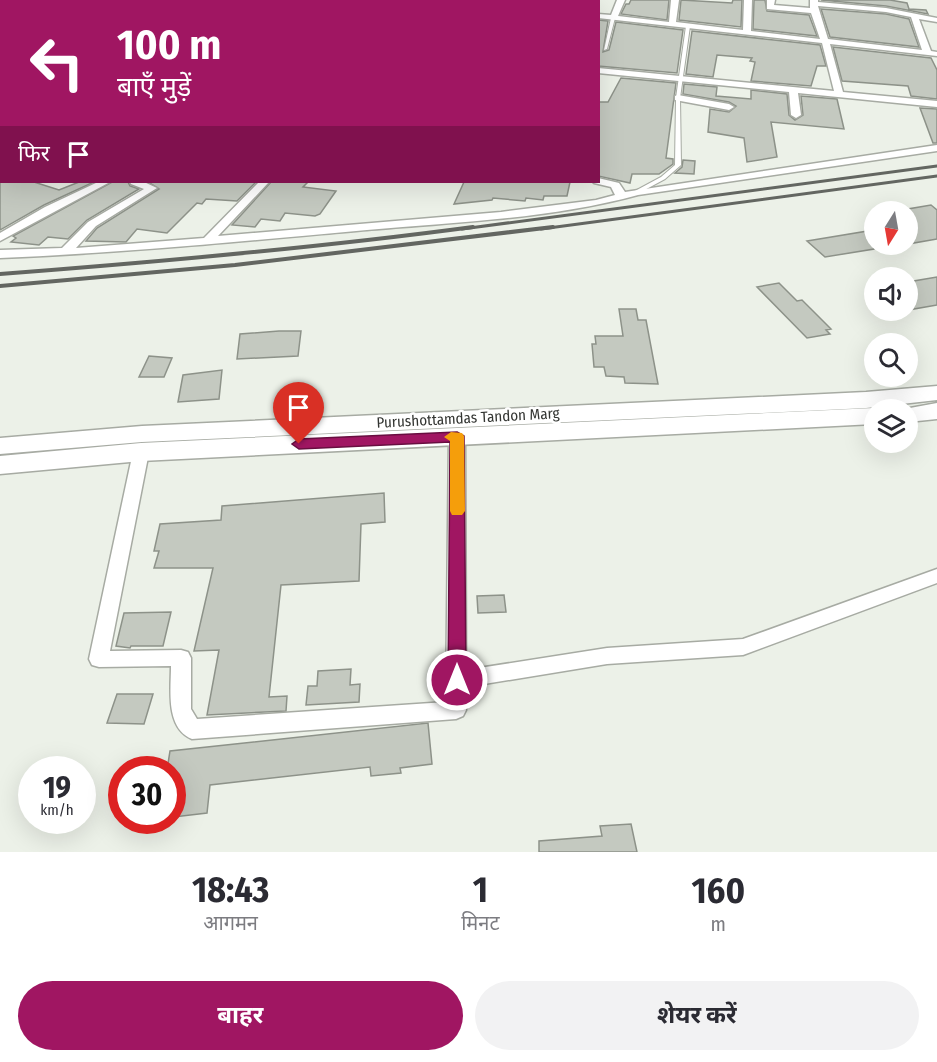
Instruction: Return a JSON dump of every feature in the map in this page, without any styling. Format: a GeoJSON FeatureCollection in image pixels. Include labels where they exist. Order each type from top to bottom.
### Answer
{"type":"FeatureCollection","features":[{"type":"Feature","properties":{"kind":"main road","name":"Purushottamdas Tandon Marg"},"geometry":{"type":"LineString","coordinates":[[0,446],[142,434],[866,400],[937,393]]}},
{"type":"Feature","properties":{"kind":"main road"},"geometry":{"type":"LineString","coordinates":[[918,413],[937,411]]}},
{"type":"Feature","properties":{"kind":"main road"},"geometry":{"type":"LineString","coordinates":[[0,465],[141,452],[864,416]]}},
{"type":"Feature","properties":{"kind":"street"},"geometry":{"type":"LineString","coordinates":[[613,18],[621,0]]}},
{"type":"Feature","properties":{"kind":"street"},"geometry":{"type":"LineString","coordinates":[[672,24],[675,0]]}},
{"type":"Feature","properties":{"kind":"street"},"geometry":{"type":"LineString","coordinates":[[747,32],[748,0]]}},
{"type":"Feature","properties":{"kind":"street"},"geometry":{"type":"LineString","coordinates":[[771,0],[770,8],[814,5],[885,10],[937,20]]}},
{"type":"Feature","properties":{"kind":"street"},"geometry":{"type":"LineString","coordinates":[[814,5],[839,95]]}},
{"type":"Feature","properties":{"kind":"street"},"geometry":{"type":"LineString","coordinates":[[600,16],[937,54]]}},
{"type":"Feature","properties":{"kind":"street"},"geometry":{"type":"LineString","coordinates":[[915,17],[927,52]]}},
{"type":"Feature","properties":{"kind":"street"},"geometry":{"type":"LineString","coordinates":[[600,70],[937,104]]}},
{"type":"Feature","properties":{"kind":"street"},"geometry":{"type":"LineString","coordinates":[[793,90],[796,115]]}},
{"type":"Feature","properties":{"kind":"street"},"geometry":{"type":"LineString","coordinates":[[678,98],[729,107]]}},
{"type":"Feature","properties":{"kind":"street"},"geometry":{"type":"LineString","coordinates":[[0,254],[66,251],[501,215],[596,203],[637,192],[937,148]]}},
{"type":"Feature","properties":{"kind":"street"},"geometry":{"type":"LineString","coordinates":[[600,181],[615,185],[621,195]]}},
{"type":"Feature","properties":{"kind":"street"},"geometry":{"type":"LineString","coordinates":[[0,238],[49,209],[103,183]]}},
{"type":"Feature","properties":{"kind":"street"},"geometry":{"type":"LineString","coordinates":[[66,251],[92,224],[152,188],[138,183]]}},
{"type":"Feature","properties":{"kind":"street"},"geometry":{"type":"LineString","coordinates":[[207,240],[263,183]]}},
{"type":"Feature","properties":{"kind":"street"},"geometry":{"type":"LineString","coordinates":[[141,452],[99,659],[181,658],[181,711],[192,729],[456,710],[457,436]]}},
{"type":"Feature","properties":{"kind":"street"},"geometry":{"type":"LineString","coordinates":[[457,680],[607,657],[743,646],[937,576]]}},
{"type":"Feature","properties":{"kind":"lane"},"geometry":{"type":"LineString","coordinates":[[605,49],[613,18]]}},
{"type":"Feature","properties":{"kind":"lane"},"geometry":{"type":"LineString","coordinates":[[637,192],[663,178],[678,165],[678,98],[688,26]]}},
{"type":"Feature","properties":{"kind":"building"},"geometry":{"type":"Polygon","coordinates":[[[631,0],[669,0],[667,20],[621,14],[631,0]]]}},
{"type":"Feature","properties":{"kind":"building"},"geometry":{"type":"Polygon","coordinates":[[[681,0],[732,3],[733,0],[742,0],[741,27],[679,20],[681,0]]]}},
{"type":"Feature","properties":{"kind":"building"},"geometry":{"type":"Polygon","coordinates":[[[754,0],[765,0],[767,11],[809,15],[817,36],[753,29],[754,0]]]}},
{"type":"Feature","properties":{"kind":"building"},"geometry":{"type":"Polygon","coordinates":[[[821,0],[890,0],[907,3],[909,9],[926,10],[928,14],[886,6],[821,0]]]}},
{"type":"Feature","properties":{"kind":"building"},"geometry":{"type":"Polygon","coordinates":[[[821,9],[886,14],[909,19],[919,47],[830,37],[821,9]]]}},
{"type":"Feature","properties":{"kind":"building"},"geometry":{"type":"Polygon","coordinates":[[[600,20],[608,21],[603,52],[609,50],[616,22],[683,30],[677,73],[600,66],[600,20]]]}},
{"type":"Feature","properties":{"kind":"building"},"geometry":{"type":"Polygon","coordinates":[[[692,31],[820,45],[826,66],[817,66],[811,86],[751,81],[755,62],[750,61],[752,58],[717,55],[713,77],[686,74],[692,31]]]}},
{"type":"Feature","properties":{"kind":"building"},"geometry":{"type":"Polygon","coordinates":[[[833,47],[931,58],[937,70],[937,99],[911,96],[908,86],[842,81],[833,47]]]}},
{"type":"Feature","properties":{"kind":"building"},"geometry":{"type":"Polygon","coordinates":[[[621,78],[676,83],[666,158],[673,159],[673,164],[659,174],[632,174],[630,183],[600,176],[600,102],[608,102],[621,78]]]}},
{"type":"Feature","properties":{"kind":"building"},"geometry":{"type":"Polygon","coordinates":[[[684,84],[717,87],[716,96],[751,99],[751,90],[787,94],[789,115],[795,120],[803,115],[801,96],[837,99],[844,129],[771,122],[777,157],[747,162],[744,138],[708,132],[710,109],[729,112],[736,106],[729,102],[683,94],[684,84]]]}},
{"type":"Feature","properties":{"kind":"building"},"geometry":{"type":"Polygon","coordinates":[[[920,108],[937,109],[937,143],[933,143],[920,108]]]}},
{"type":"Feature","properties":{"kind":"building"},"geometry":{"type":"Polygon","coordinates":[[[683,160],[695,161],[694,174],[675,173],[682,167],[683,160]]]}},
{"type":"Feature","properties":{"kind":"building"},"geometry":{"type":"Polygon","coordinates":[[[0,183],[37,183],[59,190],[76,183],[92,183],[44,205],[0,230],[0,183]]]}},
{"type":"Feature","properties":{"kind":"building"},"geometry":{"type":"Polygon","coordinates":[[[110,183],[128,183],[130,186],[139,189],[87,220],[68,239],[48,237],[39,245],[11,242],[16,238],[13,236],[110,183]]]}},
{"type":"Feature","properties":{"kind":"building"},"geometry":{"type":"Polygon","coordinates":[[[150,183],[255,183],[237,201],[206,199],[202,204],[197,203],[167,233],[137,229],[126,242],[86,241],[97,228],[159,189],[150,183]]]}},
{"type":"Feature","properties":{"kind":"building"},"geometry":{"type":"Polygon","coordinates":[[[270,183],[307,183],[303,187],[336,191],[320,214],[315,216],[285,213],[280,221],[261,219],[255,227],[232,225],[270,183]]]}},
{"type":"Feature","properties":{"kind":"building"},"geometry":{"type":"Polygon","coordinates":[[[464,183],[570,183],[567,196],[544,196],[543,200],[526,198],[525,201],[493,198],[492,200],[454,204],[464,183]]]}},
{"type":"Feature","properties":{"kind":"building"},"geometry":{"type":"Polygon","coordinates":[[[931,205],[937,210],[937,239],[918,242],[918,207],[931,205]]]}},
{"type":"Feature","properties":{"kind":"building"},"geometry":{"type":"Polygon","coordinates":[[[864,232],[864,251],[825,257],[807,241],[864,232]]]}},
{"type":"Feature","properties":{"kind":"building"},"geometry":{"type":"Polygon","coordinates":[[[937,277],[937,305],[918,308],[918,280],[937,277]]]}},
{"type":"Feature","properties":{"kind":"building"},"geometry":{"type":"Polygon","coordinates":[[[779,283],[797,301],[802,300],[831,329],[826,330],[830,334],[807,338],[757,287],[779,283]]]}},
{"type":"Feature","properties":{"kind":"building"},"geometry":{"type":"Polygon","coordinates":[[[619,309],[636,309],[638,320],[646,320],[658,384],[625,383],[624,377],[606,376],[604,367],[594,367],[592,344],[596,344],[595,336],[623,336],[619,309]]]}},
{"type":"Feature","properties":{"kind":"building"},"geometry":{"type":"Polygon","coordinates":[[[301,331],[298,356],[237,359],[240,334],[301,331]]]}},
{"type":"Feature","properties":{"kind":"building"},"geometry":{"type":"Polygon","coordinates":[[[149,356],[172,358],[164,377],[139,377],[149,356]]]}},
{"type":"Feature","properties":{"kind":"building"},"geometry":{"type":"Polygon","coordinates":[[[222,370],[219,399],[178,402],[183,375],[222,370]]]}},
{"type":"Feature","properties":{"kind":"building"},"geometry":{"type":"Polygon","coordinates":[[[384,493],[385,522],[361,524],[359,581],[281,585],[269,697],[287,696],[286,711],[207,715],[219,650],[194,651],[213,568],[154,568],[159,551],[154,551],[160,524],[221,520],[222,506],[384,493]]]}},
{"type":"Feature","properties":{"kind":"building"},"geometry":{"type":"Polygon","coordinates":[[[504,595],[506,612],[478,613],[477,596],[504,595]]]}},
{"type":"Feature","properties":{"kind":"building"},"geometry":{"type":"Polygon","coordinates":[[[171,612],[163,646],[131,646],[130,648],[116,646],[124,613],[171,612]]]}},
{"type":"Feature","properties":{"kind":"building"},"geometry":{"type":"Polygon","coordinates":[[[351,669],[350,685],[360,684],[359,702],[306,705],[308,686],[317,686],[318,671],[351,669]]]}},
{"type":"Feature","properties":{"kind":"building"},"geometry":{"type":"Polygon","coordinates":[[[117,694],[153,694],[144,724],[107,723],[117,694]]]}},
{"type":"Feature","properties":{"kind":"building"},"geometry":{"type":"Polygon","coordinates":[[[428,723],[432,764],[400,768],[401,773],[371,776],[370,767],[210,785],[207,813],[186,816],[186,756],[169,756],[170,751],[428,723]]]}},
{"type":"Feature","properties":{"kind":"building"},"geometry":{"type":"Polygon","coordinates":[[[631,824],[637,852],[539,852],[539,841],[602,836],[600,826],[631,824]]]}},
{"type":"Feature","properties":{"kind":"railway"},"geometry":{"type":"LineString","coordinates":[[462,229],[937,166]]}},
{"type":"Feature","properties":{"kind":"railway"},"geometry":{"type":"LineString","coordinates":[[541,229],[937,176]]}},
{"type":"Feature","properties":{"kind":"railway"},"geometry":{"type":"LineString","coordinates":[[0,274],[237,254],[473,227]]}},
{"type":"Feature","properties":{"kind":"railway"},"geometry":{"type":"LineString","coordinates":[[0,286],[235,265],[553,227]]}},
{"type":"Feature","properties":{"kind":"slow traffic"},"geometry":{"type":"LineString","coordinates":[[451,437],[457,436],[457,511]]}},
{"type":"Feature","properties":{"kind":"route"},"geometry":{"type":"LineString","coordinates":[[299,444],[457,436],[457,680]]}}]}
